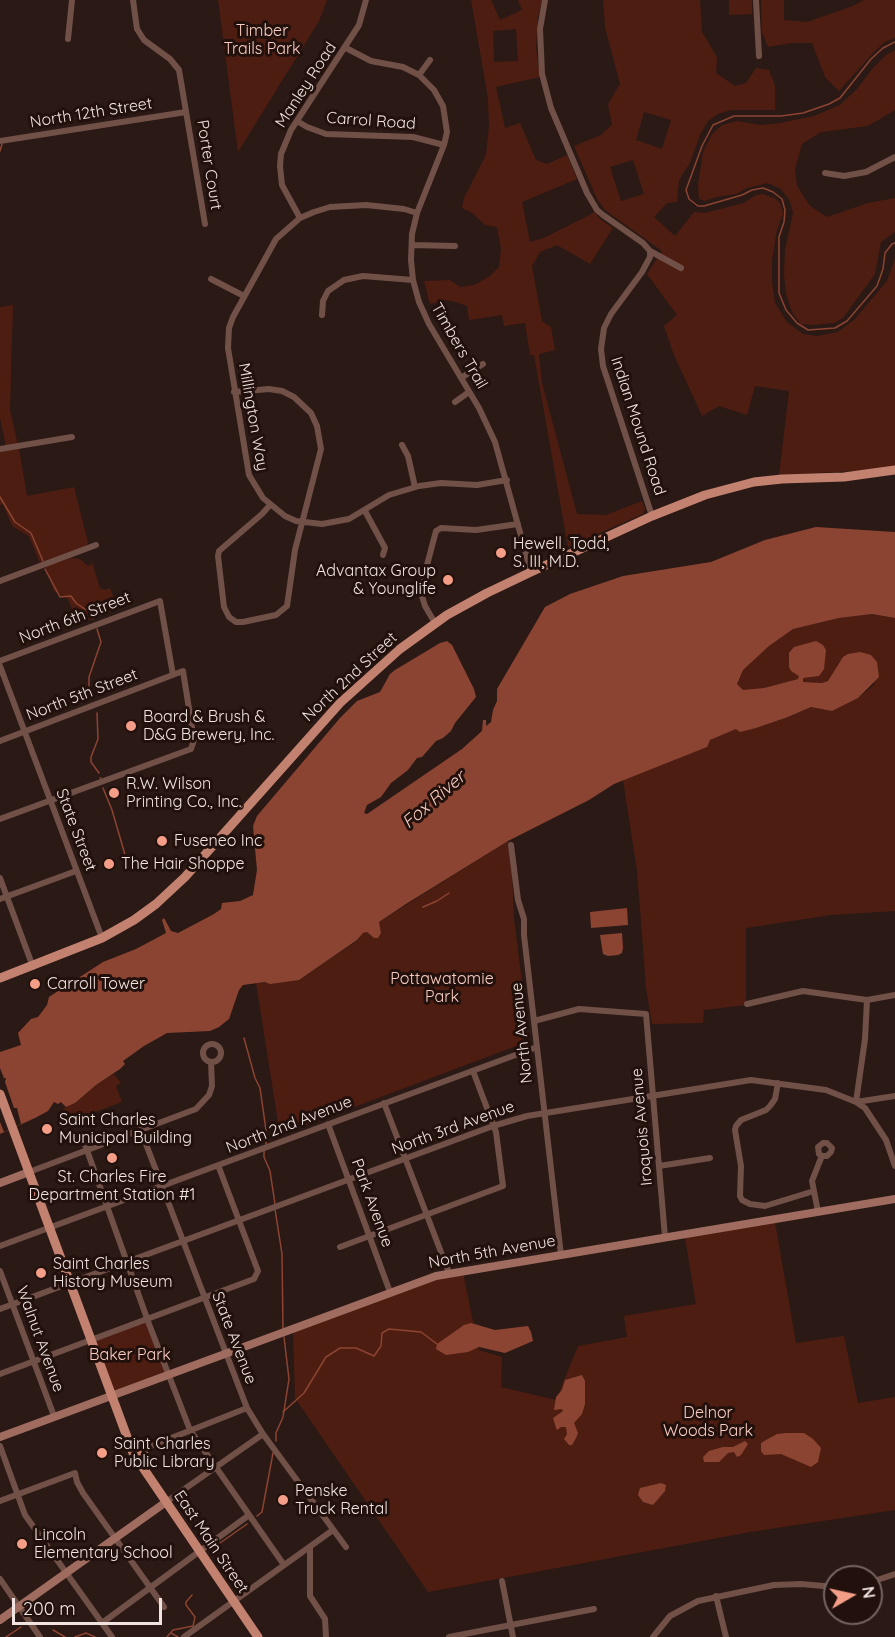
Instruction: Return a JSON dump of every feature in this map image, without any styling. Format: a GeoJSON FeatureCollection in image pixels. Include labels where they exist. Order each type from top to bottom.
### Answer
{"type":"FeatureCollection","features":[{"type":"Feature","properties":{"kind":"main road","name":"North 2nd Street"},"geometry":{"type":"LineString","coordinates":[[0,978],[33,967],[102,938],[134,920],[170,892],[340,703],[400,649],[435,623],[487,592],[652,516],[726,488],[775,479],[844,477],[895,470]]}},
{"type":"Feature","properties":{"kind":"main road","name":"East Main Street"},"geometry":{"type":"LineString","coordinates":[[0,1094],[128,1441],[139,1463],[258,1637]]}},
{"type":"Feature","properties":{"kind":"main road"},"geometry":{"type":"LineString","coordinates":[[0,1183],[29,1172]]}},
{"type":"Feature","properties":{"kind":"main road","name":"North 5th Avenue"},"geometry":{"type":"LineString","coordinates":[[0,1437],[426,1279],[449,1273],[895,1199]]}},
{"type":"Feature","properties":{"kind":"main road"},"geometry":{"type":"LineString","coordinates":[[128,1441],[146,1448],[140,1455],[139,1463]]}},
{"type":"Feature","properties":{"kind":"main road"},"geometry":{"type":"LineString","coordinates":[[0,1620],[166,1502]]}},
{"type":"Feature","properties":{"kind":"street"},"geometry":{"type":"LineString","coordinates":[[68,39],[72,0]]}},
{"type":"Feature","properties":{"kind":"street","name":"Porter Court"},"geometry":{"type":"LineString","coordinates":[[133,0],[137,28],[144,40],[170,59],[179,70],[205,224]]}},
{"type":"Feature","properties":{"kind":"street","name":"Manley Road"},"geometry":{"type":"LineString","coordinates":[[300,218],[286,195],[280,176],[285,143],[346,48],[362,19],[366,0]]}},
{"type":"Feature","properties":{"kind":"street"},"geometry":{"type":"LineString","coordinates":[[545,0],[540,29],[542,74],[551,108],[579,176],[597,210],[643,243],[650,251],[681,268]]}},
{"type":"Feature","properties":{"kind":"street"},"geometry":{"type":"LineString","coordinates":[[756,0],[759,56]]}},
{"type":"Feature","properties":{"kind":"street","name":"Timbers Trail"},"geometry":{"type":"LineString","coordinates":[[346,48],[371,60],[404,67],[419,75],[434,90],[443,106],[447,132],[417,213],[412,245],[413,280],[423,314],[469,392],[495,442],[531,572]]}},
{"type":"Feature","properties":{"kind":"street"},"geometry":{"type":"LineString","coordinates":[[419,75],[429,60]]}},
{"type":"Feature","properties":{"kind":"street","name":"North 12th Street"},"geometry":{"type":"LineString","coordinates":[[0,141],[186,112]]}},
{"type":"Feature","properties":{"kind":"street","name":"Carrol Road"},"geometry":{"type":"LineString","coordinates":[[297,121],[326,134],[413,137],[444,145]]}},
{"type":"Feature","properties":{"kind":"street"},"geometry":{"type":"LineString","coordinates":[[825,173],[844,176],[866,172],[895,157]]}},
{"type":"Feature","properties":{"kind":"street","name":"Millington Way"},"geometry":{"type":"LineString","coordinates":[[417,213],[377,207],[340,206],[322,209],[300,218],[276,239],[229,328],[228,348],[249,475],[256,490],[270,505],[285,516],[302,522],[331,524],[349,519],[389,495],[415,487],[441,483],[477,485],[507,480]]}},
{"type":"Feature","properties":{"kind":"street"},"geometry":{"type":"LineString","coordinates":[[412,245],[455,246]]}},
{"type":"Feature","properties":{"kind":"street","name":"Indian Mound Road"},"geometry":{"type":"LineString","coordinates":[[650,251],[650,257],[642,272],[611,314],[604,328],[601,349],[603,366],[652,516]]}},
{"type":"Feature","properties":{"kind":"street"},"geometry":{"type":"LineString","coordinates":[[322,315],[323,301],[328,291],[344,280],[363,276],[413,280]]}},
{"type":"Feature","properties":{"kind":"street"},"geometry":{"type":"LineString","coordinates":[[211,279],[244,296]]}},
{"type":"Feature","properties":{"kind":"street"},"geometry":{"type":"LineString","coordinates":[[461,378],[483,364]]}},
{"type":"Feature","properties":{"kind":"street"},"geometry":{"type":"LineString","coordinates":[[234,392],[256,389],[282,392],[294,397],[311,414],[319,432],[321,449],[295,550],[285,609],[276,615],[243,622],[234,621],[228,615],[224,603],[219,551],[270,505]]}},
{"type":"Feature","properties":{"kind":"street"},"geometry":{"type":"LineString","coordinates":[[455,402],[469,392]]}},
{"type":"Feature","properties":{"kind":"street"},"geometry":{"type":"LineString","coordinates":[[0,449],[72,437]]}},
{"type":"Feature","properties":{"kind":"street"},"geometry":{"type":"LineString","coordinates":[[402,445],[408,456],[415,487]]}},
{"type":"Feature","properties":{"kind":"street"},"geometry":{"type":"LineString","coordinates":[[365,511],[385,548],[383,555]]}},
{"type":"Feature","properties":{"kind":"street"},"geometry":{"type":"LineString","coordinates":[[435,623],[422,596],[436,531],[441,528],[476,530],[518,524]]}},
{"type":"Feature","properties":{"kind":"street"},"geometry":{"type":"LineString","coordinates":[[0,581],[96,545]]}},
{"type":"Feature","properties":{"kind":"street","name":"North 6th Street"},"geometry":{"type":"LineString","coordinates":[[0,661],[160,601],[173,675]]}},
{"type":"Feature","properties":{"kind":"street","name":"State Street"},"geometry":{"type":"LineString","coordinates":[[0,666],[102,938]]}},
{"type":"Feature","properties":{"kind":"street"},"geometry":{"type":"LineString","coordinates":[[0,819],[191,749],[194,745],[183,671],[173,675]]}},
{"type":"Feature","properties":{"kind":"street","name":"North 5th Street"},"geometry":{"type":"LineString","coordinates":[[0,741],[173,675]]}},
{"type":"Feature","properties":{"kind":"street","name":"North Avenue"},"geometry":{"type":"LineString","coordinates":[[511,845],[518,900],[524,920],[561,1255]]}},
{"type":"Feature","properties":{"kind":"street"},"geometry":{"type":"LineString","coordinates":[[3,898],[76,871]]}},
{"type":"Feature","properties":{"kind":"street"},"geometry":{"type":"LineString","coordinates":[[0,879],[3,898],[33,967]]}},
{"type":"Feature","properties":{"kind":"street"},"geometry":{"type":"LineString","coordinates":[[747,1004],[803,991],[867,1000],[895,995]]}},
{"type":"Feature","properties":{"kind":"street"},"geometry":{"type":"LineString","coordinates":[[856,1102],[865,1039],[867,1000]]}},
{"type":"Feature","properties":{"kind":"street","name":"Iroquois Avenue"},"geometry":{"type":"LineString","coordinates":[[534,1021],[579,1009],[646,1014],[665,1237]]}},
{"type":"Feature","properties":{"kind":"street","name":"North 2nd Avenue"},"geometry":{"type":"LineString","coordinates":[[0,1245],[537,1047]]}},
{"type":"Feature","properties":{"kind":"street"},"geometry":{"type":"LineString","coordinates":[[29,1172],[196,1109],[204,1103],[212,1086],[211,1062]]}},
{"type":"Feature","properties":{"kind":"street"},"geometry":{"type":"LineString","coordinates":[[340,1247],[503,1186],[496,1132],[473,1071]]}},
{"type":"Feature","properties":{"kind":"street","name":"North 3rd Avenue"},"geometry":{"type":"LineString","coordinates":[[0,1309],[494,1126],[527,1116],[751,1080],[826,1090],[856,1102]]}},
{"type":"Feature","properties":{"kind":"street"},"geometry":{"type":"LineString","coordinates":[[778,1083],[775,1099],[770,1106],[766,1110],[741,1120],[736,1126],[741,1166],[740,1196],[742,1200],[750,1204],[765,1206],[814,1191]]}},
{"type":"Feature","properties":{"kind":"street"},"geometry":{"type":"LineString","coordinates":[[856,1102],[895,1096]]}},
{"type":"Feature","properties":{"kind":"street"},"geometry":{"type":"LineString","coordinates":[[856,1102],[865,1108],[886,1140],[895,1166]]}},
{"type":"Feature","properties":{"kind":"street"},"geometry":{"type":"LineString","coordinates":[[384,1103],[449,1273]]}},
{"type":"Feature","properties":{"kind":"street","name":"State Avenue"},"geometry":{"type":"LineString","coordinates":[[136,1118],[247,1408],[263,1434],[346,1547]]}},
{"type":"Feature","properties":{"kind":"street","name":"Park Avenue"},"geometry":{"type":"LineString","coordinates":[[328,1124],[390,1292]]}},
{"type":"Feature","properties":{"kind":"street"},"geometry":{"type":"LineString","coordinates":[[83,1139],[147,1319],[190,1430],[284,1565]]}},
{"type":"Feature","properties":{"kind":"street"},"geometry":{"type":"LineString","coordinates":[[818,1212],[812,1181],[822,1156]]}},
{"type":"Feature","properties":{"kind":"street"},"geometry":{"type":"LineString","coordinates":[[659,1166],[710,1158]]}},
{"type":"Feature","properties":{"kind":"street"},"geometry":{"type":"LineString","coordinates":[[0,1374],[254,1279],[258,1270],[218,1165]]}},
{"type":"Feature","properties":{"kind":"street","name":"Walnut Avenue"},"geometry":{"type":"LineString","coordinates":[[0,1271],[54,1416]]}},
{"type":"Feature","properties":{"kind":"street"},"geometry":{"type":"LineString","coordinates":[[146,1448],[247,1408]]}},
{"type":"Feature","properties":{"kind":"street"},"geometry":{"type":"LineString","coordinates":[[166,1502],[263,1434]]}},
{"type":"Feature","properties":{"kind":"street"},"geometry":{"type":"LineString","coordinates":[[0,1446],[25,1515],[112,1637]]}},
{"type":"Feature","properties":{"kind":"street"},"geometry":{"type":"LineString","coordinates":[[0,1501],[75,1473],[79,1486],[164,1607]]}},
{"type":"Feature","properties":{"kind":"street"},"geometry":{"type":"LineString","coordinates":[[102,1623],[249,1515]]}},
{"type":"Feature","properties":{"kind":"street"},"geometry":{"type":"LineString","coordinates":[[184,1637],[333,1530]]}},
{"type":"Feature","properties":{"kind":"street"},"geometry":{"type":"LineString","coordinates":[[310,1547],[310,1596],[325,1619],[326,1637]]}},
{"type":"Feature","properties":{"kind":"street"},"geometry":{"type":"LineString","coordinates":[[0,1579],[40,1637]]}},
{"type":"Feature","properties":{"kind":"street"},"geometry":{"type":"LineString","coordinates":[[502,1581],[513,1637]]}},
{"type":"Feature","properties":{"kind":"street"},"geometry":{"type":"LineString","coordinates":[[653,1637],[670,1616],[684,1607],[716,1596],[774,1585],[823,1586]]}},
{"type":"Feature","properties":{"kind":"street"},"geometry":{"type":"LineString","coordinates":[[716,1596],[726,1637]]}},
{"type":"Feature","properties":{"kind":"street"},"geometry":{"type":"LineString","coordinates":[[449,1637],[594,1609]]}},
{"type":"Feature","properties":{"kind":"green space","name":"Timber Trails Park"},"geometry":{"type":"Polygon","coordinates":[[[218,0],[327,0],[319,21],[238,152],[218,0]]]}},
{"type":"Feature","properties":{"kind":"green space"},"geometry":{"type":"Polygon","coordinates":[[[471,0],[491,0],[500,20],[522,10],[518,0],[542,0],[538,17],[536,48],[540,77],[496,87],[505,128],[520,123],[536,160],[547,164],[567,155],[577,179],[522,202],[530,242],[544,238],[595,212],[600,219],[613,228],[590,264],[557,245],[540,252],[532,266],[542,321],[551,327],[555,350],[539,354],[542,383],[577,514],[606,515],[642,501],[645,509],[643,514],[568,547],[534,355],[530,355],[525,323],[504,326],[502,315],[469,320],[467,306],[446,300],[430,304],[424,281],[450,280],[460,287],[474,285],[490,276],[499,267],[501,248],[497,227],[485,225],[472,213],[462,208],[464,198],[486,155],[489,127],[488,98],[471,0]],[[516,29],[493,31],[494,62],[518,61],[516,29]]]}},
{"type":"Feature","properties":{"kind":"green space"},"geometry":{"type":"Polygon","coordinates":[[[603,0],[700,0],[702,32],[717,57],[716,73],[735,86],[746,83],[756,68],[769,70],[775,85],[775,110],[731,110],[718,114],[708,121],[700,135],[690,163],[679,180],[677,202],[667,203],[654,217],[675,236],[694,212],[705,213],[744,203],[756,195],[763,194],[776,199],[781,205],[783,214],[777,230],[772,260],[775,303],[787,322],[803,334],[817,336],[838,332],[854,320],[887,281],[895,258],[895,466],[872,470],[779,475],[789,391],[755,386],[747,415],[719,406],[702,416],[674,355],[664,326],[677,315],[647,274],[662,251],[605,210],[597,199],[574,146],[601,135],[612,125],[608,104],[620,84],[605,27],[603,0]],[[644,112],[636,140],[662,149],[671,120],[644,112]],[[633,160],[610,167],[621,201],[644,194],[633,160]]]}},
{"type":"Feature","properties":{"kind":"green space"},"geometry":{"type":"Polygon","coordinates":[[[729,0],[752,0],[752,14],[729,15],[729,0]]]}},
{"type":"Feature","properties":{"kind":"green space"},"geometry":{"type":"Polygon","coordinates":[[[761,0],[784,0],[784,20],[807,22],[864,0],[895,0],[895,38],[885,42],[874,52],[839,91],[825,77],[812,43],[791,43],[768,47],[762,32],[761,0]]]}},
{"type":"Feature","properties":{"kind":"green space"},"geometry":{"type":"Polygon","coordinates":[[[895,50],[895,110],[868,126],[821,132],[802,144],[795,169],[797,186],[810,206],[827,217],[868,203],[895,198],[895,232],[881,242],[875,274],[843,318],[834,323],[801,324],[792,312],[786,294],[784,274],[785,250],[793,213],[790,201],[781,189],[768,183],[747,188],[736,194],[705,201],[699,199],[698,185],[703,152],[712,134],[722,125],[737,121],[761,125],[780,123],[814,116],[840,105],[886,55],[895,50]]]}},
{"type":"Feature","properties":{"kind":"green space"},"geometry":{"type":"Polygon","coordinates":[[[13,305],[10,410],[18,445],[6,446],[0,418],[0,307],[13,305]]]}},
{"type":"Feature","properties":{"kind":"green space"},"geometry":{"type":"Polygon","coordinates":[[[19,448],[27,496],[74,487],[88,542],[87,546],[40,563],[29,536],[12,526],[3,504],[0,505],[0,451],[19,448]]]}},
{"type":"Feature","properties":{"kind":"green space"},"geometry":{"type":"Polygon","coordinates":[[[72,558],[80,559],[88,566],[92,563],[100,588],[105,590],[110,588],[118,609],[78,624],[68,599],[54,591],[45,566],[72,558]]]}},
{"type":"Feature","properties":{"kind":"green space"},"geometry":{"type":"Polygon","coordinates":[[[872,614],[895,618],[895,911],[831,915],[746,928],[746,1005],[704,1010],[703,1023],[652,1024],[646,987],[637,871],[623,780],[706,747],[710,740],[736,729],[756,728],[811,707],[832,711],[858,698],[875,684],[840,661],[829,681],[822,683],[803,682],[798,679],[742,691],[737,684],[743,670],[769,646],[793,629],[839,618],[872,614]]]}},
{"type":"Feature","properties":{"kind":"green space","name":"Pottawatomie Park"},"geometry":{"type":"Polygon","coordinates":[[[508,841],[511,849],[514,919],[528,1029],[519,1045],[280,1135],[256,983],[299,980],[357,941],[363,933],[367,932],[374,938],[378,938],[381,933],[379,922],[508,841]]]}},
{"type":"Feature","properties":{"kind":"green space"},"geometry":{"type":"Polygon","coordinates":[[[114,1074],[121,1083],[116,1086],[122,1102],[71,1121],[61,1111],[75,1103],[96,1085],[114,1074]]]}},
{"type":"Feature","properties":{"kind":"green space","name":"Delnor Woods Park"},"geometry":{"type":"Polygon","coordinates":[[[775,1222],[796,1343],[844,1336],[858,1403],[895,1397],[895,1510],[750,1532],[428,1592],[295,1398],[293,1330],[426,1281],[463,1273],[479,1350],[502,1357],[501,1387],[556,1400],[578,1346],[627,1337],[624,1316],[696,1304],[685,1237],[775,1222]]]}},
{"type":"Feature","properties":{"kind":"green space","name":"Baker Park"},"geometry":{"type":"Polygon","coordinates":[[[147,1319],[167,1371],[115,1392],[93,1339],[147,1319]]]}},
{"type":"Feature","properties":{"kind":"water","name":"Fox River"},"geometry":{"type":"Polygon","coordinates":[[[816,527],[895,532],[895,618],[872,614],[839,618],[793,629],[769,646],[743,670],[737,684],[743,690],[764,688],[798,679],[799,676],[789,667],[789,653],[794,647],[816,641],[826,650],[824,669],[819,676],[803,678],[803,682],[828,681],[843,657],[848,654],[860,652],[871,655],[877,662],[879,677],[858,698],[832,711],[811,707],[756,728],[740,732],[736,729],[710,740],[707,747],[614,784],[589,800],[508,841],[406,904],[379,922],[381,933],[378,938],[374,938],[367,932],[363,933],[357,940],[299,980],[243,985],[229,1019],[219,1027],[210,1031],[167,1033],[123,1061],[125,1064],[120,1069],[75,1103],[66,1107],[61,1102],[58,1104],[54,1102],[48,1111],[0,1134],[0,1052],[21,1045],[18,1033],[31,1019],[38,1017],[47,1005],[49,997],[103,962],[136,949],[166,933],[162,920],[164,918],[171,931],[178,933],[214,914],[221,909],[222,903],[240,901],[253,895],[257,870],[253,826],[257,816],[340,718],[357,701],[380,692],[390,674],[395,670],[447,641],[452,645],[476,697],[451,731],[436,741],[422,757],[417,758],[408,770],[391,783],[381,797],[367,805],[364,813],[367,814],[462,749],[482,731],[483,720],[486,720],[486,726],[491,722],[497,701],[497,689],[545,607],[570,594],[623,576],[711,562],[765,540],[816,527]]]}},
{"type":"Feature","properties":{"kind":"water"},"geometry":{"type":"Polygon","coordinates":[[[627,908],[628,925],[591,928],[590,912],[627,908]]]}},
{"type":"Feature","properties":{"kind":"water"},"geometry":{"type":"Polygon","coordinates":[[[622,933],[622,953],[608,956],[603,954],[600,935],[622,933]]]}},
{"type":"Feature","properties":{"kind":"water"},"geometry":{"type":"Polygon","coordinates":[[[471,1323],[495,1330],[528,1326],[533,1341],[505,1353],[479,1347],[468,1352],[446,1355],[436,1349],[437,1344],[464,1325],[471,1323]]]}},
{"type":"Feature","properties":{"kind":"water"},"geometry":{"type":"Polygon","coordinates":[[[582,1375],[585,1381],[585,1404],[582,1414],[574,1423],[578,1433],[572,1445],[569,1445],[564,1439],[567,1434],[566,1427],[557,1430],[553,1418],[563,1411],[562,1409],[554,1410],[556,1397],[562,1390],[565,1380],[582,1375]]]}},
{"type":"Feature","properties":{"kind":"water"},"geometry":{"type":"Polygon","coordinates":[[[804,1433],[813,1439],[821,1448],[818,1462],[811,1467],[781,1454],[764,1455],[761,1451],[761,1443],[777,1434],[804,1433]]]}},
{"type":"Feature","properties":{"kind":"water"},"geometry":{"type":"Polygon","coordinates":[[[745,1441],[748,1444],[741,1455],[737,1457],[734,1452],[728,1453],[719,1462],[704,1462],[703,1457],[709,1451],[733,1447],[745,1441]]]}},
{"type":"Feature","properties":{"kind":"water"},"geometry":{"type":"Polygon","coordinates":[[[661,1483],[666,1485],[665,1491],[653,1505],[643,1502],[638,1495],[640,1488],[661,1483]]]}},
{"type":"Feature","properties":{"kind":"pier"},"geometry":{"type":"Polygon","coordinates":[[[0,1068],[6,1078],[5,1082],[14,1108],[17,1108],[21,1124],[4,1132],[0,1122],[0,1068]]]}},
{"type":"Feature","properties":{"kind":"waterway"},"geometry":{"type":"LineString","coordinates":[[895,42],[883,48],[871,59],[840,98],[829,104],[803,113],[781,116],[734,116],[713,125],[702,146],[686,190],[689,199],[698,206],[763,188],[782,199],[785,210],[779,237],[779,293],[786,310],[797,323],[808,330],[835,328],[847,321],[877,286],[883,269],[885,253],[895,243]]}},
{"type":"Feature","properties":{"kind":"waterway"},"geometry":{"type":"LineString","coordinates":[[0,151],[2,144]]}},
{"type":"Feature","properties":{"kind":"waterway"},"geometry":{"type":"LineString","coordinates":[[0,497],[15,522],[31,533],[43,561]]}},
{"type":"Feature","properties":{"kind":"waterway"},"geometry":{"type":"LineString","coordinates":[[45,569],[60,597],[71,596],[76,603],[89,612],[93,619]]}},
{"type":"Feature","properties":{"kind":"waterway"},"geometry":{"type":"LineString","coordinates":[[92,696],[89,677],[101,642],[97,629]]}},
{"type":"Feature","properties":{"kind":"waterway"},"geometry":{"type":"LineString","coordinates":[[97,713],[98,739],[91,762],[99,773]]}},
{"type":"Feature","properties":{"kind":"waterway"},"geometry":{"type":"LineString","coordinates":[[103,788],[128,865]]}},
{"type":"Feature","properties":{"kind":"waterway"},"geometry":{"type":"LineString","coordinates":[[423,907],[449,893]]}},
{"type":"Feature","properties":{"kind":"waterway"},"geometry":{"type":"LineString","coordinates":[[244,1038],[260,1088],[266,1144]]}},
{"type":"Feature","properties":{"kind":"waterway"},"geometry":{"type":"LineString","coordinates":[[264,1151],[270,1171],[275,1204]]}},
{"type":"Feature","properties":{"kind":"waterway"},"geometry":{"type":"LineString","coordinates":[[275,1209],[282,1254],[283,1329]]}},
{"type":"Feature","properties":{"kind":"waterway"},"geometry":{"type":"LineString","coordinates":[[283,1412],[304,1393],[326,1357],[340,1348],[356,1348],[374,1356],[381,1346],[382,1333],[389,1329],[421,1332],[437,1344]]}},
{"type":"Feature","properties":{"kind":"waterway"},"geometry":{"type":"LineString","coordinates":[[276,1441],[276,1433],[283,1417],[289,1379],[284,1337]]}},
{"type":"Feature","properties":{"kind":"waterway"},"geometry":{"type":"LineString","coordinates":[[257,1516],[262,1512],[273,1453]]}},
{"type":"Feature","properties":{"kind":"waterway"},"geometry":{"type":"LineString","coordinates":[[220,1543],[247,1524]]}},
{"type":"Feature","properties":{"kind":"waterway"},"geometry":{"type":"LineString","coordinates":[[167,1637],[173,1630],[193,1626],[195,1617],[186,1605],[192,1595]]}},
{"type":"Feature","properties":{"kind":"waterway"},"geometry":{"type":"LineString","coordinates":[[6,1637],[21,1627]]}},
{"type":"Feature","properties":{"kind":"waterway"},"geometry":{"type":"LineString","coordinates":[[53,1630],[65,1637]]}},
{"type":"Feature","properties":{"kind":"waterway"},"geometry":{"type":"LineString","coordinates":[[75,1637],[86,1633],[95,1637]]}},
{"type":"Feature","properties":{"kind":"waterway"},"geometry":{"type":"LineString","coordinates":[[171,1633],[178,1637]]}},
{"type":"Feature","properties":{"kind":"place","name":"Hewell, Todd, S. III, M.D."},"geometry":{"type":"Point","coordinates":[501,553]}},
{"type":"Feature","properties":{"kind":"place","name":"Advantax Group & Younglife"},"geometry":{"type":"Point","coordinates":[448,580]}},
{"type":"Feature","properties":{"kind":"place","name":"Board & Brush & D&G Brewery, Inc."},"geometry":{"type":"Point","coordinates":[131,726]}},
{"type":"Feature","properties":{"kind":"place","name":"R.W. Wilson Printing Co., Inc."},"geometry":{"type":"Point","coordinates":[114,793]}},
{"type":"Feature","properties":{"kind":"place","name":"Fuseneo Inc"},"geometry":{"type":"Point","coordinates":[162,841]}},
{"type":"Feature","properties":{"kind":"place","name":"The Hair Shoppe"},"geometry":{"type":"Point","coordinates":[109,864]}},
{"type":"Feature","properties":{"kind":"place","name":"Carroll Tower"},"geometry":{"type":"Point","coordinates":[35,984]}},
{"type":"Feature","properties":{"kind":"place","name":"Saint Charles Municipal Building"},"geometry":{"type":"Point","coordinates":[47,1129]}},
{"type":"Feature","properties":{"kind":"place","name":"St. Charles Fire Department Station #1"},"geometry":{"type":"Point","coordinates":[112,1158]}},
{"type":"Feature","properties":{"kind":"place","name":"Saint Charles History Museum"},"geometry":{"type":"Point","coordinates":[41,1273]}},
{"type":"Feature","properties":{"kind":"place","name":"Saint Charles Public Library"},"geometry":{"type":"Point","coordinates":[102,1453]}},
{"type":"Feature","properties":{"kind":"place","name":"Penske Truck Rental"},"geometry":{"type":"Point","coordinates":[283,1500]}},
{"type":"Feature","properties":{"kind":"place","name":"Lincoln Elementary School"},"geometry":{"type":"Point","coordinates":[22,1544]}}]}
